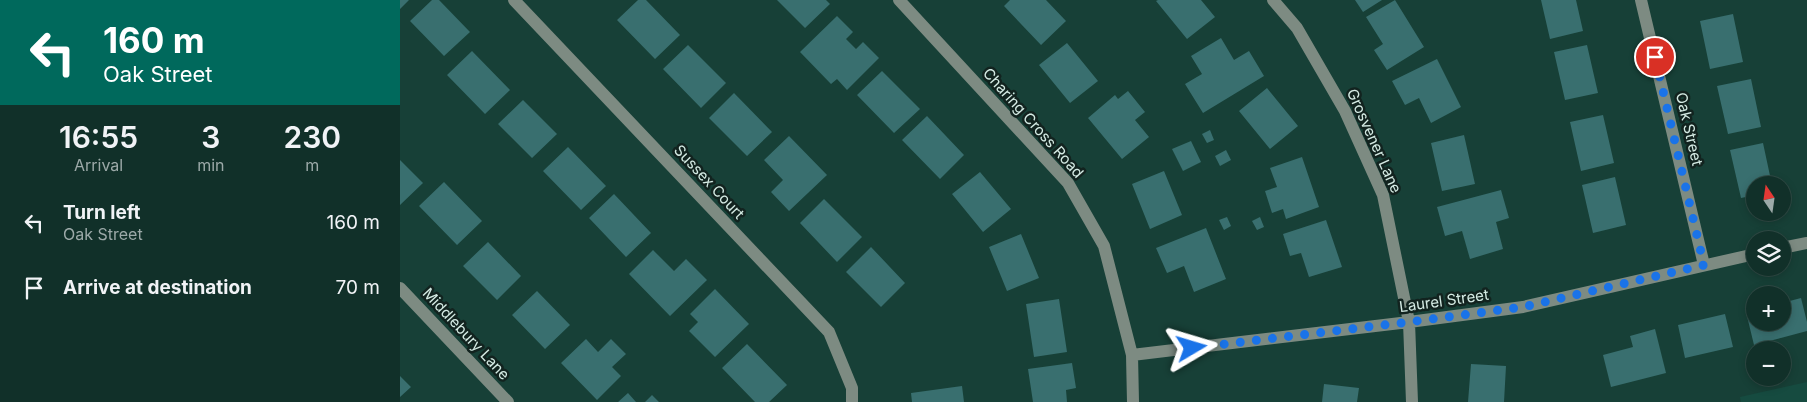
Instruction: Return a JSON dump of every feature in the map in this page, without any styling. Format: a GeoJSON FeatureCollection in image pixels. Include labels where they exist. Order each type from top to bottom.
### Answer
{"type":"FeatureCollection","features":[{"type":"Feature","properties":{"kind":"street","name":"Sussex Court"},"geometry":{"type":"LineString","coordinates":[[514,0],[828,332],[852,388],[852,402]]}},
{"type":"Feature","properties":{"kind":"street","name":"Charing Cross Road"},"geometry":{"type":"LineString","coordinates":[[900,0],[1068,184],[1104,246],[1132,355],[1133,402]]}},
{"type":"Feature","properties":{"kind":"street","name":"Grosvener Lane"},"geometry":{"type":"LineString","coordinates":[[1273,0],[1297,28],[1345,111],[1383,195],[1409,322],[1412,402]]}},
{"type":"Feature","properties":{"kind":"street","name":"Oak Street"},"geometry":{"type":"LineString","coordinates":[[1642,0],[1704,265]]}},
{"type":"Feature","properties":{"kind":"street"},"geometry":{"type":"LineString","coordinates":[[1791,246],[1807,243]]}},
{"type":"Feature","properties":{"kind":"street","name":"Laurel Street"},"geometry":{"type":"LineString","coordinates":[[1132,355],[1523,307],[1746,256]]}},
{"type":"Feature","properties":{"kind":"street","name":"Middlebury Lane"},"geometry":{"type":"LineString","coordinates":[[400,288],[508,402]]}},
{"type":"Feature","properties":{"kind":"shaded area"},"geometry":{"type":"Polygon","coordinates":[[[1807,382],[1807,402],[1741,402],[1740,397],[1807,382]]]}},
{"type":"Feature","properties":{"kind":"building"},"geometry":{"type":"Polygon","coordinates":[[[400,0],[409,0],[400,9],[400,0]]]}},
{"type":"Feature","properties":{"kind":"building"},"geometry":{"type":"Polygon","coordinates":[[[432,0],[439,0],[470,32],[444,56],[410,21],[432,0]]]}},
{"type":"Feature","properties":{"kind":"building"},"geometry":{"type":"Polygon","coordinates":[[[638,0],[646,0],[680,35],[655,59],[617,20],[638,0]]]}},
{"type":"Feature","properties":{"kind":"building"},"geometry":{"type":"Polygon","coordinates":[[[777,0],[826,0],[830,4],[805,28],[777,0]]]}},
{"type":"Feature","properties":{"kind":"building"},"geometry":{"type":"Polygon","coordinates":[[[1010,0],[1046,0],[1066,21],[1041,45],[1004,6],[1010,0]]]}},
{"type":"Feature","properties":{"kind":"building"},"geometry":{"type":"Polygon","coordinates":[[[1201,0],[1215,17],[1187,39],[1156,1],[1201,0]]]}},
{"type":"Feature","properties":{"kind":"building"},"geometry":{"type":"Polygon","coordinates":[[[1355,0],[1382,0],[1363,12],[1355,0]]]}},
{"type":"Feature","properties":{"kind":"building"},"geometry":{"type":"Polygon","coordinates":[[[1395,0],[1424,47],[1387,70],[1374,50],[1383,44],[1366,17],[1395,0]]]}},
{"type":"Feature","properties":{"kind":"building"},"geometry":{"type":"Polygon","coordinates":[[[1541,0],[1576,0],[1583,31],[1550,39],[1541,0]]]}},
{"type":"Feature","properties":{"kind":"building"},"geometry":{"type":"Polygon","coordinates":[[[1733,14],[1743,62],[1710,69],[1700,21],[1733,14]]]}},
{"type":"Feature","properties":{"kind":"building"},"geometry":{"type":"Polygon","coordinates":[[[837,16],[853,32],[846,39],[856,49],[863,42],[879,58],[847,90],[837,79],[831,84],[800,52],[837,16]]]}},
{"type":"Feature","properties":{"kind":"building"},"geometry":{"type":"Polygon","coordinates":[[[1221,38],[1234,60],[1249,51],[1264,76],[1203,113],[1185,84],[1202,74],[1191,56],[1221,38]]]}},
{"type":"Feature","properties":{"kind":"building"},"geometry":{"type":"Polygon","coordinates":[[[1067,43],[1098,81],[1070,103],[1039,65],[1067,43]]]}},
{"type":"Feature","properties":{"kind":"building"},"geometry":{"type":"Polygon","coordinates":[[[688,45],[726,83],[701,108],[663,69],[688,45]]]}},
{"type":"Feature","properties":{"kind":"building"},"geometry":{"type":"Polygon","coordinates":[[[1587,45],[1598,93],[1565,100],[1554,52],[1587,45]]]}},
{"type":"Feature","properties":{"kind":"building"},"geometry":{"type":"Polygon","coordinates":[[[472,51],[510,90],[485,114],[447,75],[472,51]]]}},
{"type":"Feature","properties":{"kind":"building"},"geometry":{"type":"Polygon","coordinates":[[[1437,59],[1461,107],[1431,123],[1419,98],[1405,105],[1392,81],[1437,59]]]}},
{"type":"Feature","properties":{"kind":"building"},"geometry":{"type":"Polygon","coordinates":[[[882,71],[920,109],[894,133],[857,95],[882,71]]]}},
{"type":"Feature","properties":{"kind":"building"},"geometry":{"type":"Polygon","coordinates":[[[1751,79],[1761,127],[1728,134],[1717,86],[1751,79]]]}},
{"type":"Feature","properties":{"kind":"building"},"geometry":{"type":"Polygon","coordinates":[[[1267,88],[1298,126],[1270,149],[1239,111],[1267,88]]]}},
{"type":"Feature","properties":{"kind":"building"},"geometry":{"type":"Polygon","coordinates":[[[1128,91],[1145,112],[1135,120],[1149,137],[1122,159],[1088,118],[1115,95],[1118,99],[1128,91]]]}},
{"type":"Feature","properties":{"kind":"building"},"geometry":{"type":"Polygon","coordinates":[[[734,93],[772,132],[747,156],[709,118],[734,93]]]}},
{"type":"Feature","properties":{"kind":"building"},"geometry":{"type":"Polygon","coordinates":[[[523,100],[557,134],[532,158],[498,124],[523,100]]]}},
{"type":"Feature","properties":{"kind":"building"},"geometry":{"type":"Polygon","coordinates":[[[1603,115],[1614,163],[1581,171],[1570,122],[1603,115]]]}},
{"type":"Feature","properties":{"kind":"building"},"geometry":{"type":"Polygon","coordinates":[[[927,116],[964,155],[940,179],[902,140],[927,116]]]}},
{"type":"Feature","properties":{"kind":"building"},"geometry":{"type":"Polygon","coordinates":[[[1210,130],[1214,140],[1207,143],[1202,134],[1210,130]]]}},
{"type":"Feature","properties":{"kind":"building"},"geometry":{"type":"Polygon","coordinates":[[[1464,135],[1475,184],[1442,191],[1431,143],[1464,135]]]}},
{"type":"Feature","properties":{"kind":"building"},"geometry":{"type":"Polygon","coordinates":[[[789,136],[827,175],[789,211],[771,192],[783,180],[764,160],[789,136]]]}},
{"type":"Feature","properties":{"kind":"building"},"geometry":{"type":"Polygon","coordinates":[[[1191,141],[1201,162],[1183,171],[1172,149],[1191,141]]]}},
{"type":"Feature","properties":{"kind":"building"},"geometry":{"type":"Polygon","coordinates":[[[1763,143],[1770,176],[1746,176],[1746,197],[1741,198],[1730,150],[1763,143]]]}},
{"type":"Feature","properties":{"kind":"building"},"geometry":{"type":"Polygon","coordinates":[[[568,147],[606,186],[581,210],[543,171],[568,147]]]}},
{"type":"Feature","properties":{"kind":"building"},"geometry":{"type":"Polygon","coordinates":[[[1226,150],[1231,160],[1220,166],[1215,156],[1226,150]]]}},
{"type":"Feature","properties":{"kind":"building"},"geometry":{"type":"Polygon","coordinates":[[[1302,157],[1319,207],[1286,219],[1283,209],[1272,213],[1265,191],[1277,187],[1270,168],[1302,157]]]}},
{"type":"Feature","properties":{"kind":"building"},"geometry":{"type":"Polygon","coordinates":[[[400,160],[423,183],[400,205],[400,160]]]}},
{"type":"Feature","properties":{"kind":"building"},"geometry":{"type":"Polygon","coordinates":[[[1164,171],[1182,215],[1150,229],[1132,184],[1164,171]]]}},
{"type":"Feature","properties":{"kind":"building"},"geometry":{"type":"Polygon","coordinates":[[[980,172],[1011,209],[983,232],[952,194],[980,172]]]}},
{"type":"Feature","properties":{"kind":"building"},"geometry":{"type":"Polygon","coordinates":[[[1615,177],[1626,225],[1593,233],[1582,185],[1615,177]]]}},
{"type":"Feature","properties":{"kind":"building"},"geometry":{"type":"Polygon","coordinates":[[[444,182],[482,221],[457,245],[419,206],[444,182]]]}},
{"type":"Feature","properties":{"kind":"building"},"geometry":{"type":"Polygon","coordinates":[[[1501,190],[1509,218],[1496,222],[1503,249],[1470,259],[1462,231],[1445,236],[1437,207],[1501,190]]]}},
{"type":"Feature","properties":{"kind":"building"},"geometry":{"type":"Polygon","coordinates":[[[614,194],[651,233],[626,257],[589,218],[614,194]]]}},
{"type":"Feature","properties":{"kind":"building"},"geometry":{"type":"Polygon","coordinates":[[[824,199],[862,237],[837,262],[800,223],[824,199]]]}},
{"type":"Feature","properties":{"kind":"building"},"geometry":{"type":"Polygon","coordinates":[[[1227,217],[1231,226],[1224,230],[1219,220],[1227,217]]]}},
{"type":"Feature","properties":{"kind":"building"},"geometry":{"type":"Polygon","coordinates":[[[1260,217],[1264,227],[1257,230],[1252,221],[1260,217]]]}},
{"type":"Feature","properties":{"kind":"building"},"geometry":{"type":"Polygon","coordinates":[[[1326,220],[1342,267],[1309,277],[1301,253],[1290,256],[1283,234],[1326,220]]]}},
{"type":"Feature","properties":{"kind":"building"},"geometry":{"type":"Polygon","coordinates":[[[1206,228],[1226,279],[1194,292],[1184,266],[1167,273],[1156,248],[1206,228]]]}},
{"type":"Feature","properties":{"kind":"building"},"geometry":{"type":"Polygon","coordinates":[[[1021,234],[1039,278],[1007,291],[989,247],[1021,234]]]}},
{"type":"Feature","properties":{"kind":"building"},"geometry":{"type":"Polygon","coordinates":[[[488,242],[521,276],[497,300],[463,266],[488,242]]]}},
{"type":"Feature","properties":{"kind":"building"},"geometry":{"type":"Polygon","coordinates":[[[871,247],[905,283],[881,307],[846,272],[871,247]]]}},
{"type":"Feature","properties":{"kind":"building"},"geometry":{"type":"Polygon","coordinates":[[[653,250],[674,271],[686,259],[707,280],[670,316],[629,274],[653,250]]]}},
{"type":"Feature","properties":{"kind":"building"},"geometry":{"type":"Polygon","coordinates":[[[715,289],[749,324],[715,357],[689,331],[698,322],[690,314],[715,289]]]}},
{"type":"Feature","properties":{"kind":"building"},"geometry":{"type":"Polygon","coordinates":[[[537,291],[570,325],[545,349],[512,315],[537,291]]]}},
{"type":"Feature","properties":{"kind":"building"},"geometry":{"type":"Polygon","coordinates":[[[1801,298],[1807,322],[1807,331],[1769,341],[1753,341],[1751,331],[1791,331],[1791,301],[1801,298]]]}},
{"type":"Feature","properties":{"kind":"building"},"geometry":{"type":"Polygon","coordinates":[[[1059,299],[1067,352],[1034,357],[1026,304],[1059,299]]]}},
{"type":"Feature","properties":{"kind":"building"},"geometry":{"type":"Polygon","coordinates":[[[1725,314],[1733,347],[1685,358],[1678,325],[1725,314]]]}},
{"type":"Feature","properties":{"kind":"building"},"geometry":{"type":"Polygon","coordinates":[[[1655,329],[1666,373],[1611,387],[1603,355],[1633,347],[1630,336],[1655,329]]]}},
{"type":"Feature","properties":{"kind":"building"},"geometry":{"type":"Polygon","coordinates":[[[586,339],[598,352],[611,339],[626,354],[612,367],[621,376],[597,400],[561,363],[586,339]]]}},
{"type":"Feature","properties":{"kind":"building"},"geometry":{"type":"Polygon","coordinates":[[[747,344],[787,385],[769,402],[755,402],[722,368],[747,344]]]}},
{"type":"Feature","properties":{"kind":"building"},"geometry":{"type":"Polygon","coordinates":[[[1072,363],[1076,388],[1066,390],[1067,402],[1033,402],[1028,369],[1072,363]]]}},
{"type":"Feature","properties":{"kind":"building"},"geometry":{"type":"Polygon","coordinates":[[[1471,364],[1506,366],[1504,402],[1468,402],[1471,364]]]}},
{"type":"Feature","properties":{"kind":"building"},"geometry":{"type":"Polygon","coordinates":[[[400,376],[411,387],[400,397],[400,376]]]}},
{"type":"Feature","properties":{"kind":"building"},"geometry":{"type":"Polygon","coordinates":[[[1324,384],[1359,388],[1357,402],[1322,402],[1324,384]]]}},
{"type":"Feature","properties":{"kind":"building"},"geometry":{"type":"Polygon","coordinates":[[[962,386],[964,402],[912,402],[911,393],[962,386]]]}},
{"type":"Feature","properties":{"kind":"building"},"geometry":{"type":"Polygon","coordinates":[[[628,393],[636,402],[618,402],[628,393]]]}},
{"type":"Feature","properties":{"kind":"building"},"geometry":{"type":"Polygon","coordinates":[[[652,395],[659,402],[645,402],[652,395]]]}},
{"type":"Feature","properties":{"kind":"route"},"geometry":{"type":"LineString","coordinates":[[1192,348],[1523,307],[1704,265],[1655,57]]}}]}
